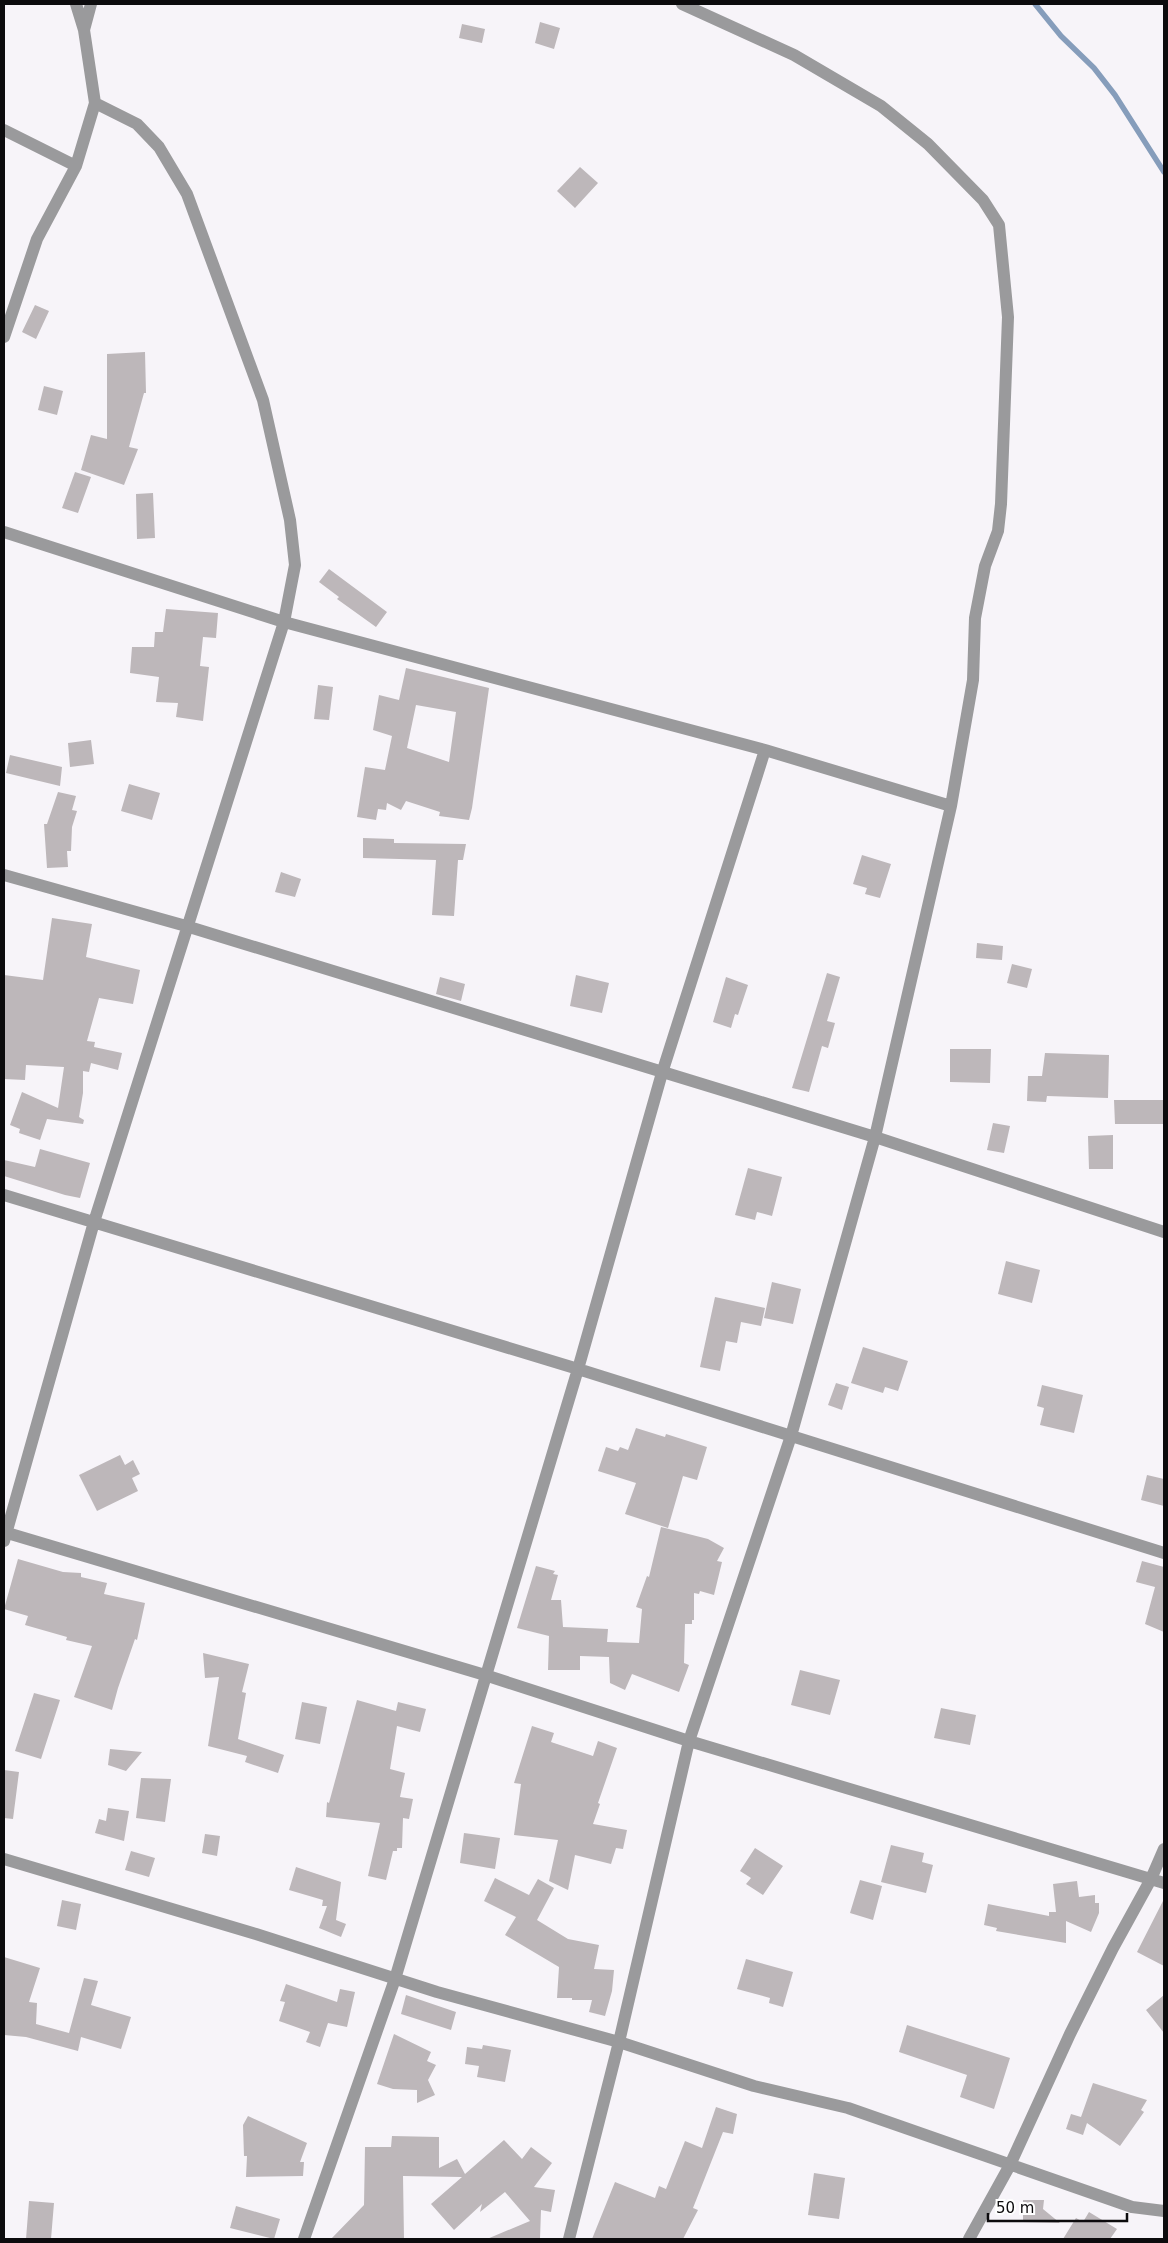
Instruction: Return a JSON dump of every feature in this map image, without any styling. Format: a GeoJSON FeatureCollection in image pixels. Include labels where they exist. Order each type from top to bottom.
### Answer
{"type":"FeatureCollection","features":[{"type":"Feature","properties":{"kind":"street"},"geometry":{"type":"LineString","coordinates":[[4,337],[37,239],[76,166],[95,103],[84,30],[76,4]]}},
{"type":"Feature","properties":{"kind":"street"},"geometry":{"type":"LineString","coordinates":[[84,30],[91,4]]}},
{"type":"Feature","properties":{"kind":"street"},"geometry":{"type":"LineString","coordinates":[[569,2239],[619,2042],[689,1741],[791,1436],[875,1137],[951,806],[973,680],[975,618],[985,566],[998,531],[1000,504],[1008,317],[999,226],[983,200],[928,144],[881,106],[794,55],[682,4]]}},
{"type":"Feature","properties":{"kind":"street"},"geometry":{"type":"LineString","coordinates":[[95,103],[137,124],[159,147],[186,194],[263,400],[290,520],[295,565],[284,622],[186,926],[94,1222],[5,1535],[486,1675],[689,1741],[1164,1883]]}},
{"type":"Feature","properties":{"kind":"street"},"geometry":{"type":"LineString","coordinates":[[4,130],[76,166]]}},
{"type":"Feature","properties":{"kind":"street"},"geometry":{"type":"LineString","coordinates":[[4,532],[284,622],[765,750],[951,806]]}},
{"type":"Feature","properties":{"kind":"street"},"geometry":{"type":"LineString","coordinates":[[304,2239],[395,1979],[578,1368],[662,1073],[765,750]]}},
{"type":"Feature","properties":{"kind":"street"},"geometry":{"type":"LineString","coordinates":[[4,875],[186,926],[875,1137],[1164,1232]]}},
{"type":"Feature","properties":{"kind":"street"},"geometry":{"type":"LineString","coordinates":[[4,1195],[578,1368],[1164,1553]]}},
{"type":"Feature","properties":{"kind":"street"},"geometry":{"type":"LineString","coordinates":[[969,2239],[1010,2165],[1074,2026],[1113,1948],[1151,1879],[1164,1849]]}},
{"type":"Feature","properties":{"kind":"street"},"geometry":{"type":"LineString","coordinates":[[4,1859],[395,1979],[619,2042],[754,2086],[848,2108],[1132,2207],[1164,2210]]}},
{"type":"Feature","properties":{"kind":"building"},"geometry":{"type":"Polygon","coordinates":[[[540,22],[560,28],[554,49],[535,43],[540,22]]]}},
{"type":"Feature","properties":{"kind":"building"},"geometry":{"type":"Polygon","coordinates":[[[462,24],[485,29],[482,43],[459,38],[462,24]]]}},
{"type":"Feature","properties":{"kind":"building"},"geometry":{"type":"Polygon","coordinates":[[[580,167],[598,183],[575,208],[557,191],[580,167]]]}},
{"type":"Feature","properties":{"kind":"building"},"geometry":{"type":"Polygon","coordinates":[[[35,305],[49,311],[36,339],[22,332],[35,305]]]}},
{"type":"Feature","properties":{"kind":"building"},"geometry":{"type":"Polygon","coordinates":[[[145,352],[146,393],[144,393],[129,447],[138,449],[124,485],[81,470],[91,435],[107,439],[107,354],[145,352]]]}},
{"type":"Feature","properties":{"kind":"building"},"geometry":{"type":"Polygon","coordinates":[[[44,386],[63,391],[57,415],[38,410],[44,386]]]}},
{"type":"Feature","properties":{"kind":"building"},"geometry":{"type":"Polygon","coordinates":[[[75,472],[91,477],[78,513],[62,508],[75,472]]]}},
{"type":"Feature","properties":{"kind":"building"},"geometry":{"type":"Polygon","coordinates":[[[153,493],[155,538],[137,539],[136,494],[153,493]]]}},
{"type":"Feature","properties":{"kind":"building"},"geometry":{"type":"Polygon","coordinates":[[[329,569],[387,612],[376,627],[337,599],[339,597],[319,582],[329,569]]]}},
{"type":"Feature","properties":{"kind":"building"},"geometry":{"type":"Polygon","coordinates":[[[166,609],[218,613],[216,638],[203,637],[200,666],[209,667],[203,721],[176,717],[178,703],[156,702],[159,677],[130,673],[132,647],[154,647],[155,632],[163,632],[166,609]]]}},
{"type":"Feature","properties":{"kind":"building"},"geometry":{"type":"Polygon","coordinates":[[[406,668],[489,688],[469,820],[439,816],[440,812],[406,801],[401,810],[387,803],[386,810],[378,809],[376,820],[357,817],[365,767],[385,770],[392,736],[373,730],[379,695],[399,700],[406,668]],[[416,705],[407,748],[449,762],[456,712],[416,705]]]}},
{"type":"Feature","properties":{"kind":"building"},"geometry":{"type":"Polygon","coordinates":[[[318,685],[333,687],[329,720],[314,719],[318,685]]]}},
{"type":"Feature","properties":{"kind":"building"},"geometry":{"type":"Polygon","coordinates":[[[91,740],[94,764],[70,767],[68,743],[91,740]]]}},
{"type":"Feature","properties":{"kind":"building"},"geometry":{"type":"Polygon","coordinates":[[[10,755],[62,767],[60,786],[6,773],[10,755]]]}},
{"type":"Feature","properties":{"kind":"building"},"geometry":{"type":"Polygon","coordinates":[[[129,784],[160,793],[152,820],[121,811],[129,784]]]}},
{"type":"Feature","properties":{"kind":"building"},"geometry":{"type":"Polygon","coordinates":[[[58,792],[76,796],[72,810],[77,811],[72,827],[71,851],[67,851],[68,867],[47,868],[44,824],[47,824],[58,792]]]}},
{"type":"Feature","properties":{"kind":"building"},"geometry":{"type":"Polygon","coordinates":[[[363,838],[394,839],[394,843],[466,844],[463,860],[458,860],[454,916],[432,915],[436,860],[363,858],[363,838]]]}},
{"type":"Feature","properties":{"kind":"building"},"geometry":{"type":"Polygon","coordinates":[[[862,855],[891,864],[880,898],[865,894],[867,888],[853,884],[862,855]]]}},
{"type":"Feature","properties":{"kind":"building"},"geometry":{"type":"Polygon","coordinates":[[[281,872],[301,879],[295,897],[275,892],[281,872]]]}},
{"type":"Feature","properties":{"kind":"building"},"geometry":{"type":"Polygon","coordinates":[[[52,918],[92,924],[86,957],[140,970],[133,1004],[99,998],[87,1041],[95,1042],[94,1047],[122,1053],[118,1070],[91,1063],[89,1072],[83,1071],[83,1093],[79,1117],[84,1120],[83,1124],[47,1119],[40,1140],[19,1133],[20,1129],[10,1125],[22,1092],[58,1108],[64,1067],[26,1065],[25,1080],[4,1079],[4,975],[43,980],[52,918]]]}},
{"type":"Feature","properties":{"kind":"building"},"geometry":{"type":"Polygon","coordinates":[[[977,943],[1003,946],[1002,960],[976,958],[977,943]]]}},
{"type":"Feature","properties":{"kind":"building"},"geometry":{"type":"Polygon","coordinates":[[[1012,964],[1032,969],[1027,988],[1007,983],[1012,964]]]}},
{"type":"Feature","properties":{"kind":"building"},"geometry":{"type":"Polygon","coordinates":[[[827,973],[840,977],[827,1021],[835,1023],[828,1048],[822,1046],[809,1092],[792,1088],[827,973]]]}},
{"type":"Feature","properties":{"kind":"building"},"geometry":{"type":"Polygon","coordinates":[[[576,975],[609,983],[602,1013],[570,1006],[576,975]]]}},
{"type":"Feature","properties":{"kind":"building"},"geometry":{"type":"Polygon","coordinates":[[[440,977],[465,984],[461,1001],[436,994],[440,977]]]}},
{"type":"Feature","properties":{"kind":"building"},"geometry":{"type":"Polygon","coordinates":[[[726,977],[748,985],[738,1015],[735,1014],[731,1028],[713,1022],[726,977]]]}},
{"type":"Feature","properties":{"kind":"building"},"geometry":{"type":"Polygon","coordinates":[[[950,1049],[991,1049],[990,1083],[950,1082],[950,1049]]]}},
{"type":"Feature","properties":{"kind":"building"},"geometry":{"type":"Polygon","coordinates":[[[1045,1053],[1109,1055],[1108,1098],[1047,1096],[1046,1102],[1027,1101],[1028,1076],[1042,1076],[1045,1053]]]}},
{"type":"Feature","properties":{"kind":"building"},"geometry":{"type":"Polygon","coordinates":[[[1114,1100],[1164,1100],[1164,1124],[1115,1124],[1114,1100]]]}},
{"type":"Feature","properties":{"kind":"building"},"geometry":{"type":"Polygon","coordinates":[[[993,1123],[1010,1126],[1004,1153],[987,1150],[993,1123]]]}},
{"type":"Feature","properties":{"kind":"building"},"geometry":{"type":"Polygon","coordinates":[[[1113,1135],[1113,1169],[1089,1169],[1088,1136],[1113,1135]]]}},
{"type":"Feature","properties":{"kind":"building"},"geometry":{"type":"Polygon","coordinates":[[[40,1149],[90,1163],[80,1198],[4,1176],[4,1160],[35,1167],[40,1149]]]}},
{"type":"Feature","properties":{"kind":"building"},"geometry":{"type":"Polygon","coordinates":[[[748,1168],[782,1177],[772,1216],[757,1212],[755,1220],[735,1215],[748,1168]]]}},
{"type":"Feature","properties":{"kind":"building"},"geometry":{"type":"Polygon","coordinates":[[[1006,1261],[1040,1270],[1032,1303],[998,1294],[1006,1261]]]}},
{"type":"Feature","properties":{"kind":"building"},"geometry":{"type":"Polygon","coordinates":[[[772,1282],[801,1289],[793,1324],[764,1318],[772,1282]]]}},
{"type":"Feature","properties":{"kind":"building"},"geometry":{"type":"Polygon","coordinates":[[[715,1297],[765,1308],[761,1326],[741,1322],[737,1343],[726,1341],[720,1371],[700,1367],[715,1297]]]}},
{"type":"Feature","properties":{"kind":"building"},"geometry":{"type":"Polygon","coordinates":[[[863,1347],[908,1361],[898,1391],[885,1387],[883,1393],[851,1383],[863,1347]]]}},
{"type":"Feature","properties":{"kind":"building"},"geometry":{"type":"Polygon","coordinates":[[[836,1383],[849,1387],[842,1410],[828,1405],[836,1383]]]}},
{"type":"Feature","properties":{"kind":"building"},"geometry":{"type":"Polygon","coordinates":[[[1042,1385],[1083,1395],[1074,1433],[1040,1425],[1044,1408],[1037,1406],[1042,1385]]]}},
{"type":"Feature","properties":{"kind":"building"},"geometry":{"type":"Polygon","coordinates":[[[636,1428],[665,1437],[666,1434],[707,1447],[697,1480],[683,1476],[668,1528],[625,1514],[636,1483],[598,1471],[606,1447],[618,1451],[620,1447],[628,1450],[636,1428]]]}},
{"type":"Feature","properties":{"kind":"building"},"geometry":{"type":"Polygon","coordinates":[[[120,1455],[125,1465],[133,1460],[140,1474],[132,1478],[138,1491],[97,1511],[79,1475],[120,1455]]]}},
{"type":"Feature","properties":{"kind":"building"},"geometry":{"type":"Polygon","coordinates":[[[1147,1475],[1164,1479],[1164,1506],[1141,1500],[1147,1475]]]}},
{"type":"Feature","properties":{"kind":"building"},"geometry":{"type":"Polygon","coordinates":[[[661,1527],[708,1539],[724,1548],[717,1561],[722,1562],[714,1595],[700,1591],[699,1594],[694,1593],[694,1620],[692,1620],[692,1624],[685,1624],[684,1663],[689,1665],[679,1692],[632,1674],[625,1690],[610,1683],[609,1657],[580,1656],[580,1670],[548,1670],[549,1636],[517,1628],[536,1566],[555,1571],[553,1574],[558,1575],[551,1600],[561,1600],[563,1627],[608,1629],[607,1642],[639,1643],[642,1609],[636,1607],[647,1576],[649,1577],[661,1527]]]}},
{"type":"Feature","properties":{"kind":"building"},"geometry":{"type":"Polygon","coordinates":[[[18,1559],[63,1572],[81,1573],[81,1577],[107,1583],[104,1594],[145,1603],[137,1640],[135,1639],[112,1710],[74,1697],[92,1646],[66,1640],[67,1637],[25,1625],[28,1616],[4,1609],[18,1559]]]}},
{"type":"Feature","properties":{"kind":"building"},"geometry":{"type":"Polygon","coordinates":[[[1142,1561],[1164,1567],[1164,1632],[1145,1624],[1155,1587],[1136,1582],[1142,1561]]]}},
{"type":"Feature","properties":{"kind":"building"},"geometry":{"type":"Polygon","coordinates":[[[203,1653],[249,1664],[242,1692],[246,1693],[238,1739],[284,1755],[278,1773],[245,1762],[247,1756],[208,1746],[219,1677],[205,1678],[203,1653]]]}},
{"type":"Feature","properties":{"kind":"building"},"geometry":{"type":"Polygon","coordinates":[[[800,1670],[840,1680],[830,1715],[791,1705],[800,1670]]]}},
{"type":"Feature","properties":{"kind":"building"},"geometry":{"type":"Polygon","coordinates":[[[34,1693],[60,1700],[41,1759],[15,1751],[34,1693]]]}},
{"type":"Feature","properties":{"kind":"building"},"geometry":{"type":"Polygon","coordinates":[[[357,1700],[396,1711],[398,1702],[426,1709],[420,1732],[397,1726],[390,1769],[405,1773],[400,1797],[413,1799],[409,1819],[403,1818],[402,1848],[397,1848],[397,1851],[393,1851],[386,1880],[368,1876],[380,1823],[326,1817],[327,1802],[329,1803],[357,1700]]]}},
{"type":"Feature","properties":{"kind":"building"},"geometry":{"type":"Polygon","coordinates":[[[302,1702],[327,1707],[320,1744],[295,1739],[302,1702]]]}},
{"type":"Feature","properties":{"kind":"building"},"geometry":{"type":"Polygon","coordinates":[[[941,1708],[976,1715],[970,1745],[934,1738],[941,1708]]]}},
{"type":"Feature","properties":{"kind":"building"},"geometry":{"type":"Polygon","coordinates":[[[532,1726],[554,1733],[551,1742],[593,1756],[598,1741],[617,1748],[598,1803],[600,1804],[593,1824],[627,1830],[623,1849],[616,1848],[611,1864],[575,1855],[568,1890],[549,1881],[558,1840],[514,1835],[521,1784],[514,1783],[532,1726]]]}},
{"type":"Feature","properties":{"kind":"building"},"geometry":{"type":"Polygon","coordinates":[[[110,1749],[142,1752],[126,1771],[108,1765],[110,1749]]]}},
{"type":"Feature","properties":{"kind":"building"},"geometry":{"type":"Polygon","coordinates":[[[4,1770],[19,1772],[13,1819],[4,1818],[4,1770]]]}},
{"type":"Feature","properties":{"kind":"building"},"geometry":{"type":"Polygon","coordinates":[[[141,1778],[171,1779],[165,1822],[136,1818],[141,1778]]]}},
{"type":"Feature","properties":{"kind":"building"},"geometry":{"type":"Polygon","coordinates":[[[108,1808],[129,1811],[124,1841],[95,1833],[99,1819],[106,1821],[108,1808]]]}},
{"type":"Feature","properties":{"kind":"building"},"geometry":{"type":"Polygon","coordinates":[[[464,1833],[500,1838],[495,1869],[460,1863],[464,1833]]]}},
{"type":"Feature","properties":{"kind":"building"},"geometry":{"type":"Polygon","coordinates":[[[205,1834],[220,1836],[217,1856],[202,1853],[205,1834]]]}},
{"type":"Feature","properties":{"kind":"building"},"geometry":{"type":"Polygon","coordinates":[[[891,1845],[924,1853],[922,1862],[933,1865],[926,1893],[881,1882],[891,1845]]]}},
{"type":"Feature","properties":{"kind":"building"},"geometry":{"type":"Polygon","coordinates":[[[755,1848],[783,1866],[763,1895],[746,1884],[751,1878],[740,1871],[755,1848]]]}},
{"type":"Feature","properties":{"kind":"building"},"geometry":{"type":"Polygon","coordinates":[[[131,1851],[155,1858],[149,1877],[125,1870],[131,1851]]]}},
{"type":"Feature","properties":{"kind":"building"},"geometry":{"type":"Polygon","coordinates":[[[296,1867],[341,1882],[336,1920],[346,1924],[341,1937],[319,1928],[327,1906],[322,1906],[323,1900],[289,1890],[296,1867]]]}},
{"type":"Feature","properties":{"kind":"building"},"geometry":{"type":"Polygon","coordinates":[[[495,1878],[529,1895],[538,1879],[554,1888],[537,1920],[568,1939],[599,1945],[594,1969],[614,1970],[612,1991],[605,2016],[589,2012],[592,2000],[557,1998],[559,1967],[505,1935],[516,1917],[484,1901],[495,1878]]]}},
{"type":"Feature","properties":{"kind":"building"},"geometry":{"type":"Polygon","coordinates":[[[860,1880],[882,1886],[873,1920],[850,1913],[860,1880]]]}},
{"type":"Feature","properties":{"kind":"building"},"geometry":{"type":"Polygon","coordinates":[[[1077,1881],[1079,1897],[1095,1895],[1095,1903],[1099,1903],[1099,1913],[1091,1932],[1066,1921],[1066,1943],[996,1931],[997,1928],[984,1925],[988,1904],[1049,1916],[1049,1912],[1056,1912],[1053,1884],[1077,1881]]]}},
{"type":"Feature","properties":{"kind":"building"},"geometry":{"type":"Polygon","coordinates":[[[1164,1899],[1164,1966],[1137,1952],[1164,1899]]]}},
{"type":"Feature","properties":{"kind":"building"},"geometry":{"type":"Polygon","coordinates":[[[62,1900],[81,1904],[76,1930],[57,1926],[62,1900]]]}},
{"type":"Feature","properties":{"kind":"building"},"geometry":{"type":"Polygon","coordinates":[[[4,1957],[40,1968],[29,2002],[37,2003],[36,2024],[69,2033],[84,1978],[98,1981],[91,2005],[131,2017],[121,2049],[81,2037],[78,2051],[26,2037],[4,2035],[4,1957]]]}},
{"type":"Feature","properties":{"kind":"building"},"geometry":{"type":"Polygon","coordinates":[[[746,1959],[793,1972],[783,2007],[769,2003],[770,1998],[737,1989],[746,1959]]]}},
{"type":"Feature","properties":{"kind":"building"},"geometry":{"type":"Polygon","coordinates":[[[286,1984],[337,2002],[340,1989],[355,1992],[347,2027],[328,2023],[320,2047],[306,2042],[310,2032],[279,2021],[285,2002],[280,2001],[286,1984]]]}},
{"type":"Feature","properties":{"kind":"building"},"geometry":{"type":"Polygon","coordinates":[[[406,1995],[456,2012],[451,2030],[401,2014],[406,1995]]]}},
{"type":"Feature","properties":{"kind":"building"},"geometry":{"type":"Polygon","coordinates":[[[1164,1995],[1164,2033],[1146,2010],[1164,1995]]]}},
{"type":"Feature","properties":{"kind":"building"},"geometry":{"type":"Polygon","coordinates":[[[907,2025],[1010,2058],[994,2109],[960,2097],[967,2075],[899,2052],[907,2025]]]}},
{"type":"Feature","properties":{"kind":"building"},"geometry":{"type":"Polygon","coordinates":[[[394,2034],[431,2052],[427,2061],[436,2065],[428,2080],[435,2095],[417,2103],[417,2090],[393,2089],[377,2084],[394,2034]]]}},
{"type":"Feature","properties":{"kind":"building"},"geometry":{"type":"Polygon","coordinates":[[[483,2045],[511,2050],[505,2082],[477,2077],[479,2066],[465,2064],[467,2047],[482,2049],[483,2045]]]}},
{"type":"Feature","properties":{"kind":"building"},"geometry":{"type":"Polygon","coordinates":[[[1093,2083],[1147,2100],[1141,2110],[1144,2112],[1120,2146],[1087,2123],[1083,2135],[1066,2129],[1071,2114],[1081,2117],[1093,2083]]]}},
{"type":"Feature","properties":{"kind":"building"},"geometry":{"type":"Polygon","coordinates":[[[716,2107],[737,2114],[733,2134],[723,2132],[693,2208],[698,2210],[683,2239],[592,2239],[615,2182],[655,2198],[659,2186],[666,2189],[685,2141],[702,2148],[716,2107]]]}},
{"type":"Feature","properties":{"kind":"building"},"geometry":{"type":"Polygon","coordinates":[[[248,2116],[307,2143],[300,2162],[304,2162],[303,2176],[246,2177],[247,2156],[244,2156],[243,2125],[248,2116]]]}},
{"type":"Feature","properties":{"kind":"building"},"geometry":{"type":"Polygon","coordinates":[[[392,2136],[439,2137],[439,2168],[457,2159],[465,2174],[504,2140],[522,2159],[531,2147],[552,2163],[534,2187],[555,2190],[551,2212],[541,2210],[540,2239],[487,2239],[530,2221],[505,2192],[480,2212],[482,2204],[454,2230],[431,2204],[462,2177],[403,2176],[404,2239],[331,2239],[364,2205],[365,2147],[391,2147],[392,2136]]]}},
{"type":"Feature","properties":{"kind":"building"},"geometry":{"type":"Polygon","coordinates":[[[814,2173],[845,2178],[839,2219],[808,2215],[814,2173]]]}},
{"type":"Feature","properties":{"kind":"building"},"geometry":{"type":"Polygon","coordinates":[[[1023,2200],[1044,2200],[1043,2209],[1060,2223],[1023,2222],[1023,2200]]]}},
{"type":"Feature","properties":{"kind":"building"},"geometry":{"type":"Polygon","coordinates":[[[29,2201],[54,2203],[51,2239],[26,2239],[29,2201]]]}},
{"type":"Feature","properties":{"kind":"building"},"geometry":{"type":"Polygon","coordinates":[[[236,2206],[280,2219],[274,2239],[230,2228],[236,2206]]]}},
{"type":"Feature","properties":{"kind":"building"},"geometry":{"type":"Polygon","coordinates":[[[1089,2212],[1117,2229],[1110,2239],[1063,2239],[1076,2218],[1083,2222],[1089,2212]]]}},
{"type":"Feature","properties":{"kind":"waterway"},"geometry":{"type":"LineString","coordinates":[[1035,4],[1061,36],[1094,68],[1115,95],[1164,172]]}}]}
